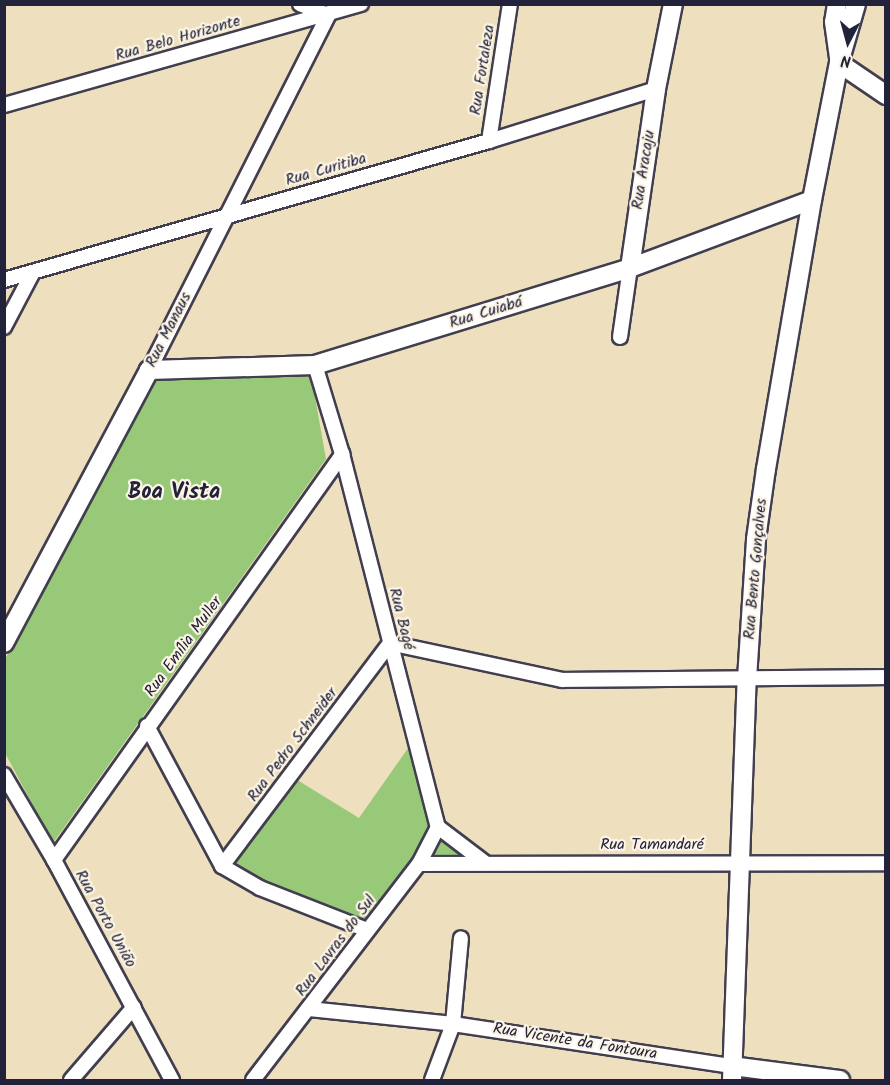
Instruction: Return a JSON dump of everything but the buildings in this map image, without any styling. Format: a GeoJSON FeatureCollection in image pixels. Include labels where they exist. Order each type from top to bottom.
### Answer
{"type":"FeatureCollection","features":[{"type":"Feature","properties":{"kind":"street"},"geometry":{"type":"LineString","coordinates":[[300,4],[328,15]]}},
{"type":"Feature","properties":{"kind":"street","name":"Rua Belo Horizonte"},"geometry":{"type":"LineString","coordinates":[[4,105],[361,4]]}},
{"type":"Feature","properties":{"kind":"street","name":"Rua Fortaleza"},"geometry":{"type":"LineString","coordinates":[[489,141],[510,4]]}},
{"type":"Feature","properties":{"kind":"street","name":"Rua Aracaju"},"geometry":{"type":"LineString","coordinates":[[620,337],[656,89],[672,4]]}},
{"type":"Feature","properties":{"kind":"street","name":"Rua Bento Gonçalves"},"geometry":{"type":"LineString","coordinates":[[837,4],[834,22],[839,63]]}},
{"type":"Feature","properties":{"kind":"street"},"geometry":{"type":"LineString","coordinates":[[855,13],[866,4]]}},
{"type":"Feature","properties":{"kind":"street","name":"Rua Bento Gonçalves"},"geometry":{"type":"LineString","coordinates":[[732,1073],[747,679],[752,584],[761,500],[812,200],[839,63],[855,13]]}},
{"type":"Feature","properties":{"kind":"street","name":"Rua Manaus"},"geometry":{"type":"LineString","coordinates":[[4,643],[149,370],[328,15]]}},
{"type":"Feature","properties":{"kind":"street"},"geometry":{"type":"LineString","coordinates":[[839,63],[885,94]]}},
{"type":"Feature","properties":{"kind":"street","name":"Rua Curitiba"},"geometry":{"type":"LineString","coordinates":[[4,280],[32,274],[227,215],[489,141],[656,89]]}},
{"type":"Feature","properties":{"kind":"street","name":"Rua Cuiabá"},"geometry":{"type":"LineString","coordinates":[[149,370],[315,365],[630,268],[812,200]]}},
{"type":"Feature","properties":{"kind":"street"},"geometry":{"type":"LineString","coordinates":[[4,327],[32,274]]}},
{"type":"Feature","properties":{"kind":"street","name":"Rua Bagé"},"geometry":{"type":"LineString","coordinates":[[315,365],[342,454],[438,827]]}},
{"type":"Feature","properties":{"kind":"street","name":"Rua Emília Muller"},"geometry":{"type":"LineString","coordinates":[[54,860],[342,454]]}},
{"type":"Feature","properties":{"kind":"street"},"geometry":{"type":"LineString","coordinates":[[390,643],[562,680],[885,677]]}},
{"type":"Feature","properties":{"kind":"street","name":"Rua Pedro Schneider"},"geometry":{"type":"LineString","coordinates":[[222,866],[390,643]]}},
{"type":"Feature","properties":{"kind":"street"},"geometry":{"type":"LineString","coordinates":[[147,726],[222,866],[260,888],[367,930]]}},
{"type":"Feature","properties":{"kind":"street","name":"Rua Porto União"},"geometry":{"type":"LineString","coordinates":[[4,775],[54,860],[172,1080]]}},
{"type":"Feature","properties":{"kind":"street"},"geometry":{"type":"LineString","coordinates":[[438,827],[484,862]]}},
{"type":"Feature","properties":{"kind":"street","name":"Rua Lavras do Sul"},"geometry":{"type":"LineString","coordinates":[[253,1080],[419,864],[438,827]]}},
{"type":"Feature","properties":{"kind":"street","name":"Rua Tamandaré"},"geometry":{"type":"LineString","coordinates":[[419,864],[885,862]]}},
{"type":"Feature","properties":{"kind":"street"},"geometry":{"type":"LineString","coordinates":[[432,1080],[453,1024],[461,938]]}},
{"type":"Feature","properties":{"kind":"street"},"geometry":{"type":"LineString","coordinates":[[71,1080],[134,1007]]}},
{"type":"Feature","properties":{"kind":"street","name":"Rua Vicente da Fontoura"},"geometry":{"type":"LineString","coordinates":[[309,1009],[453,1024],[732,1073],[840,1080]]}},
{"type":"Feature","properties":{"kind":"green space"},"geometry":{"type":"Polygon","coordinates":[[[310,369],[326,459],[53,843],[5,753],[4,661],[151,381],[310,369]]]}},
{"type":"Feature","properties":{"kind":"green space"},"geometry":{"type":"Polygon","coordinates":[[[411,744],[432,825],[413,863],[365,925],[263,884],[229,865],[294,778],[359,818],[411,744]]]}},
{"type":"Feature","properties":{"kind":"green space"},"geometry":{"type":"Polygon","coordinates":[[[443,835],[470,858],[428,859],[438,849],[443,835]]]}},
{"type":"Feature","properties":{"kind":"district","name":"Boa Vista"},"geometry":{"type":"Point","coordinates":[174,493]}}]}
